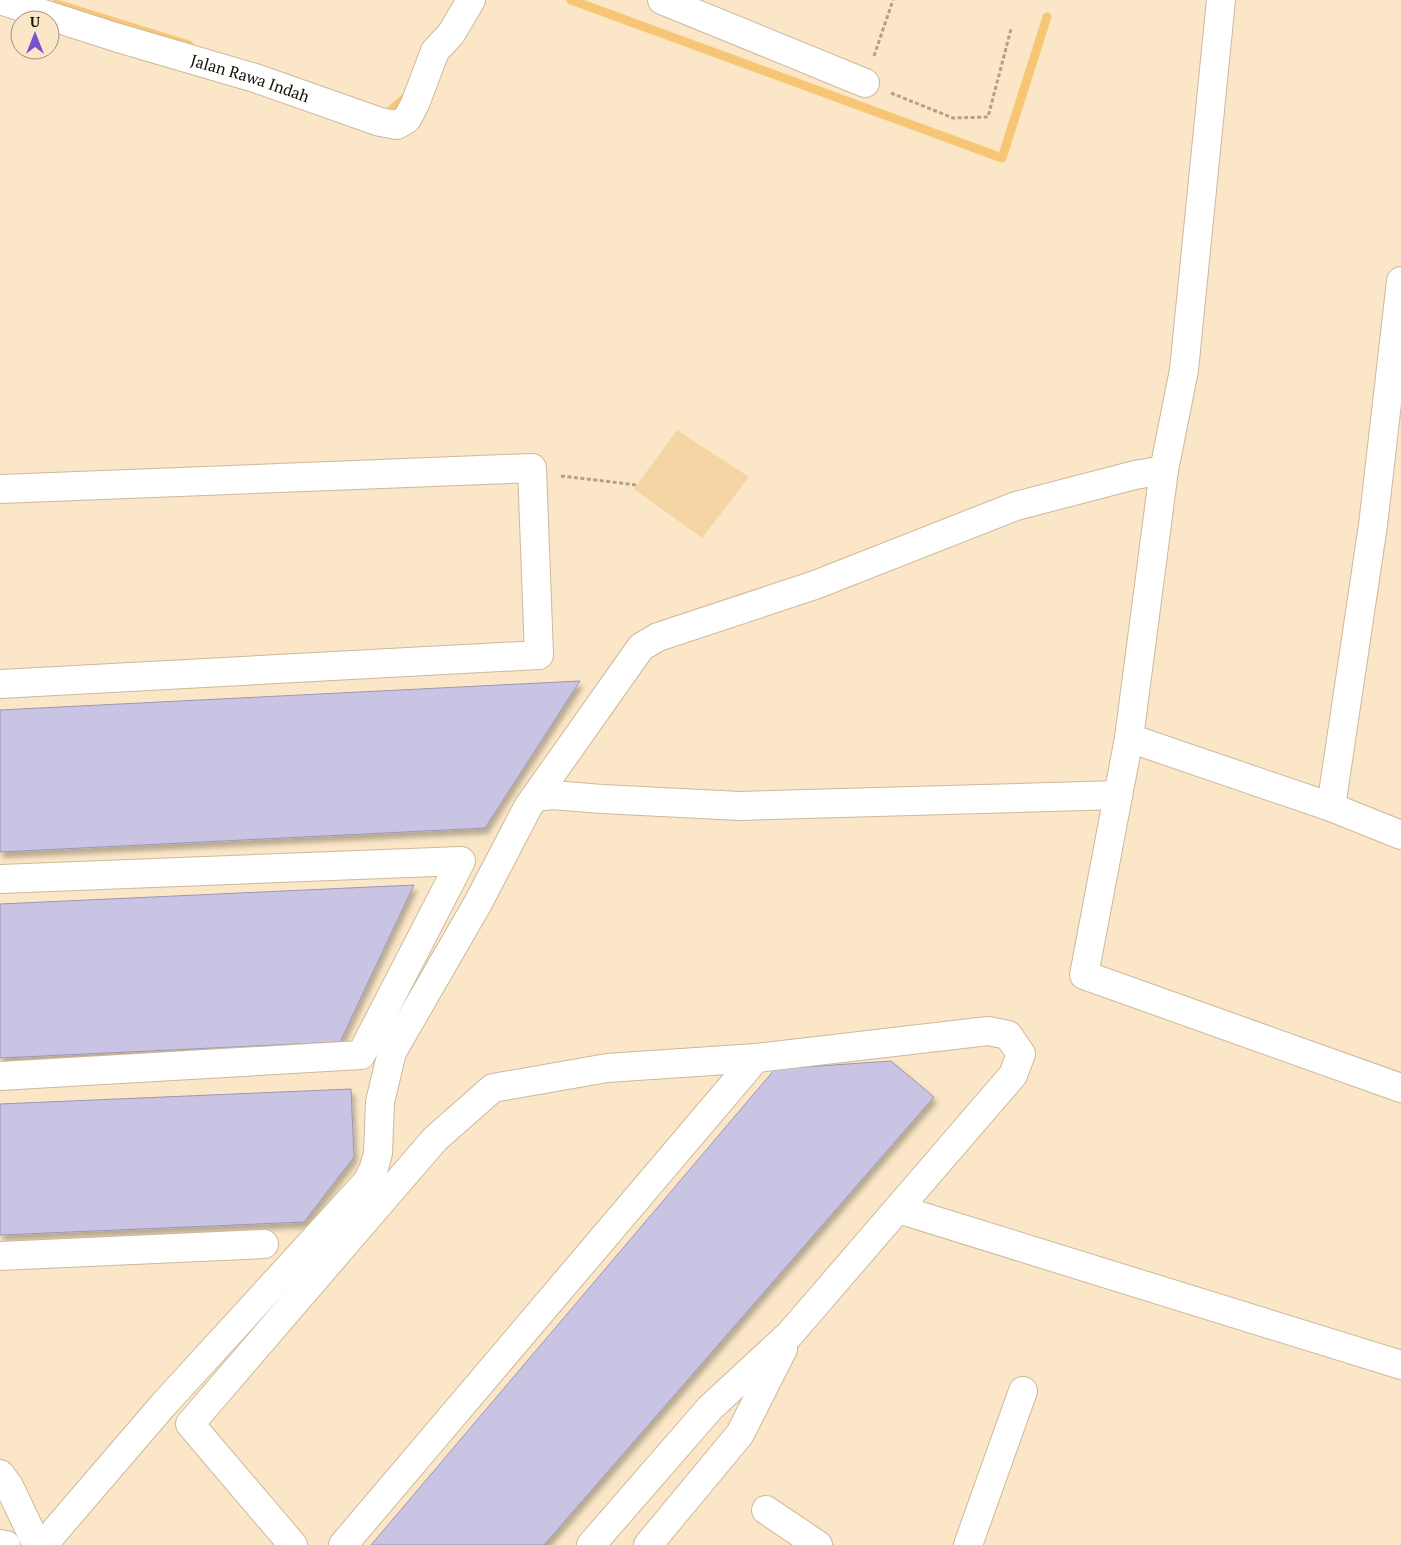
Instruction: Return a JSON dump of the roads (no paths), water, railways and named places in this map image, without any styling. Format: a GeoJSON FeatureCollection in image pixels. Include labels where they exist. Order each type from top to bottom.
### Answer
{"type":"FeatureCollection","features":[{"type":"Feature","properties":{"kind":"street","name":"Jalan Rawa Indah"},"geometry":{"type":"LineString","coordinates":[[0,0],[115,37],[255,78],[380,122],[397,125],[407,119],[436,51],[451,34],[471,0]]}},
{"type":"Feature","properties":{"kind":"street"},"geometry":{"type":"LineString","coordinates":[[662,0],[865,83]]}},
{"type":"Feature","properties":{"kind":"street"},"geometry":{"type":"LineString","coordinates":[[1221,0],[1184,370],[1164,470],[1129,738],[1084,975],[1401,1088]]}},
{"type":"Feature","properties":{"kind":"street"},"geometry":{"type":"LineString","coordinates":[[1331,807],[1373,525],[1401,281]]}},
{"type":"Feature","properties":{"kind":"street"},"geometry":{"type":"LineString","coordinates":[[0,489],[532,468],[539,655],[0,684]]}},
{"type":"Feature","properties":{"kind":"street"},"geometry":{"type":"LineString","coordinates":[[43,1545],[164,1404],[368,1182],[378,1153],[380,1102],[392,1052],[478,903],[528,808],[641,647],[658,637],[815,585],[1016,506],[1134,475],[1164,470]]}},
{"type":"Feature","properties":{"kind":"street"},"geometry":{"type":"LineString","coordinates":[[1129,738],[1331,807],[1401,836]]}},
{"type":"Feature","properties":{"kind":"street"},"geometry":{"type":"LineString","coordinates":[[536,797],[552,795],[740,806],[1118,795]]}},
{"type":"Feature","properties":{"kind":"street"},"geometry":{"type":"LineString","coordinates":[[0,879],[461,861],[361,1055],[0,1076]]}},
{"type":"Feature","properties":{"kind":"street"},"geometry":{"type":"LineString","coordinates":[[293,1545],[190,1424],[434,1139],[493,1088],[607,1068],[756,1058],[988,1031],[1008,1035],[1021,1054],[1013,1075],[790,1334],[710,1408],[591,1545]]}},
{"type":"Feature","properties":{"kind":"street"},"geometry":{"type":"LineString","coordinates":[[343,1545],[756,1058]]}},
{"type":"Feature","properties":{"kind":"street"},"geometry":{"type":"LineString","coordinates":[[898,1209],[1401,1365]]}},
{"type":"Feature","properties":{"kind":"street"},"geometry":{"type":"LineString","coordinates":[[0,1256],[264,1244]]}},
{"type":"Feature","properties":{"kind":"street"},"geometry":{"type":"LineString","coordinates":[[648,1545],[740,1434],[790,1334]]}},
{"type":"Feature","properties":{"kind":"street"},"geometry":{"type":"LineString","coordinates":[[968,1545],[1023,1391]]}},
{"type":"Feature","properties":{"kind":"street"},"geometry":{"type":"LineString","coordinates":[[0,1474],[9,1486],[37,1545]]}},
{"type":"Feature","properties":{"kind":"street"},"geometry":{"type":"LineString","coordinates":[[766,1510],[818,1545]]}},
{"type":"Feature","properties":{"kind":"street"},"geometry":{"type":"LineString","coordinates":[[0,1544],[6,1545]]}},
{"type":"Feature","properties":{"kind":"waterway"},"geometry":{"type":"LineString","coordinates":[[571,0],[1002,158],[1047,17]]}},
{"type":"Feature","properties":{"kind":"waterway"},"geometry":{"type":"LineString","coordinates":[[56,4],[189,45]]}},
{"type":"Feature","properties":{"kind":"waterway"},"geometry":{"type":"LineString","coordinates":[[383,113],[387,114],[409,94]]}}]}
